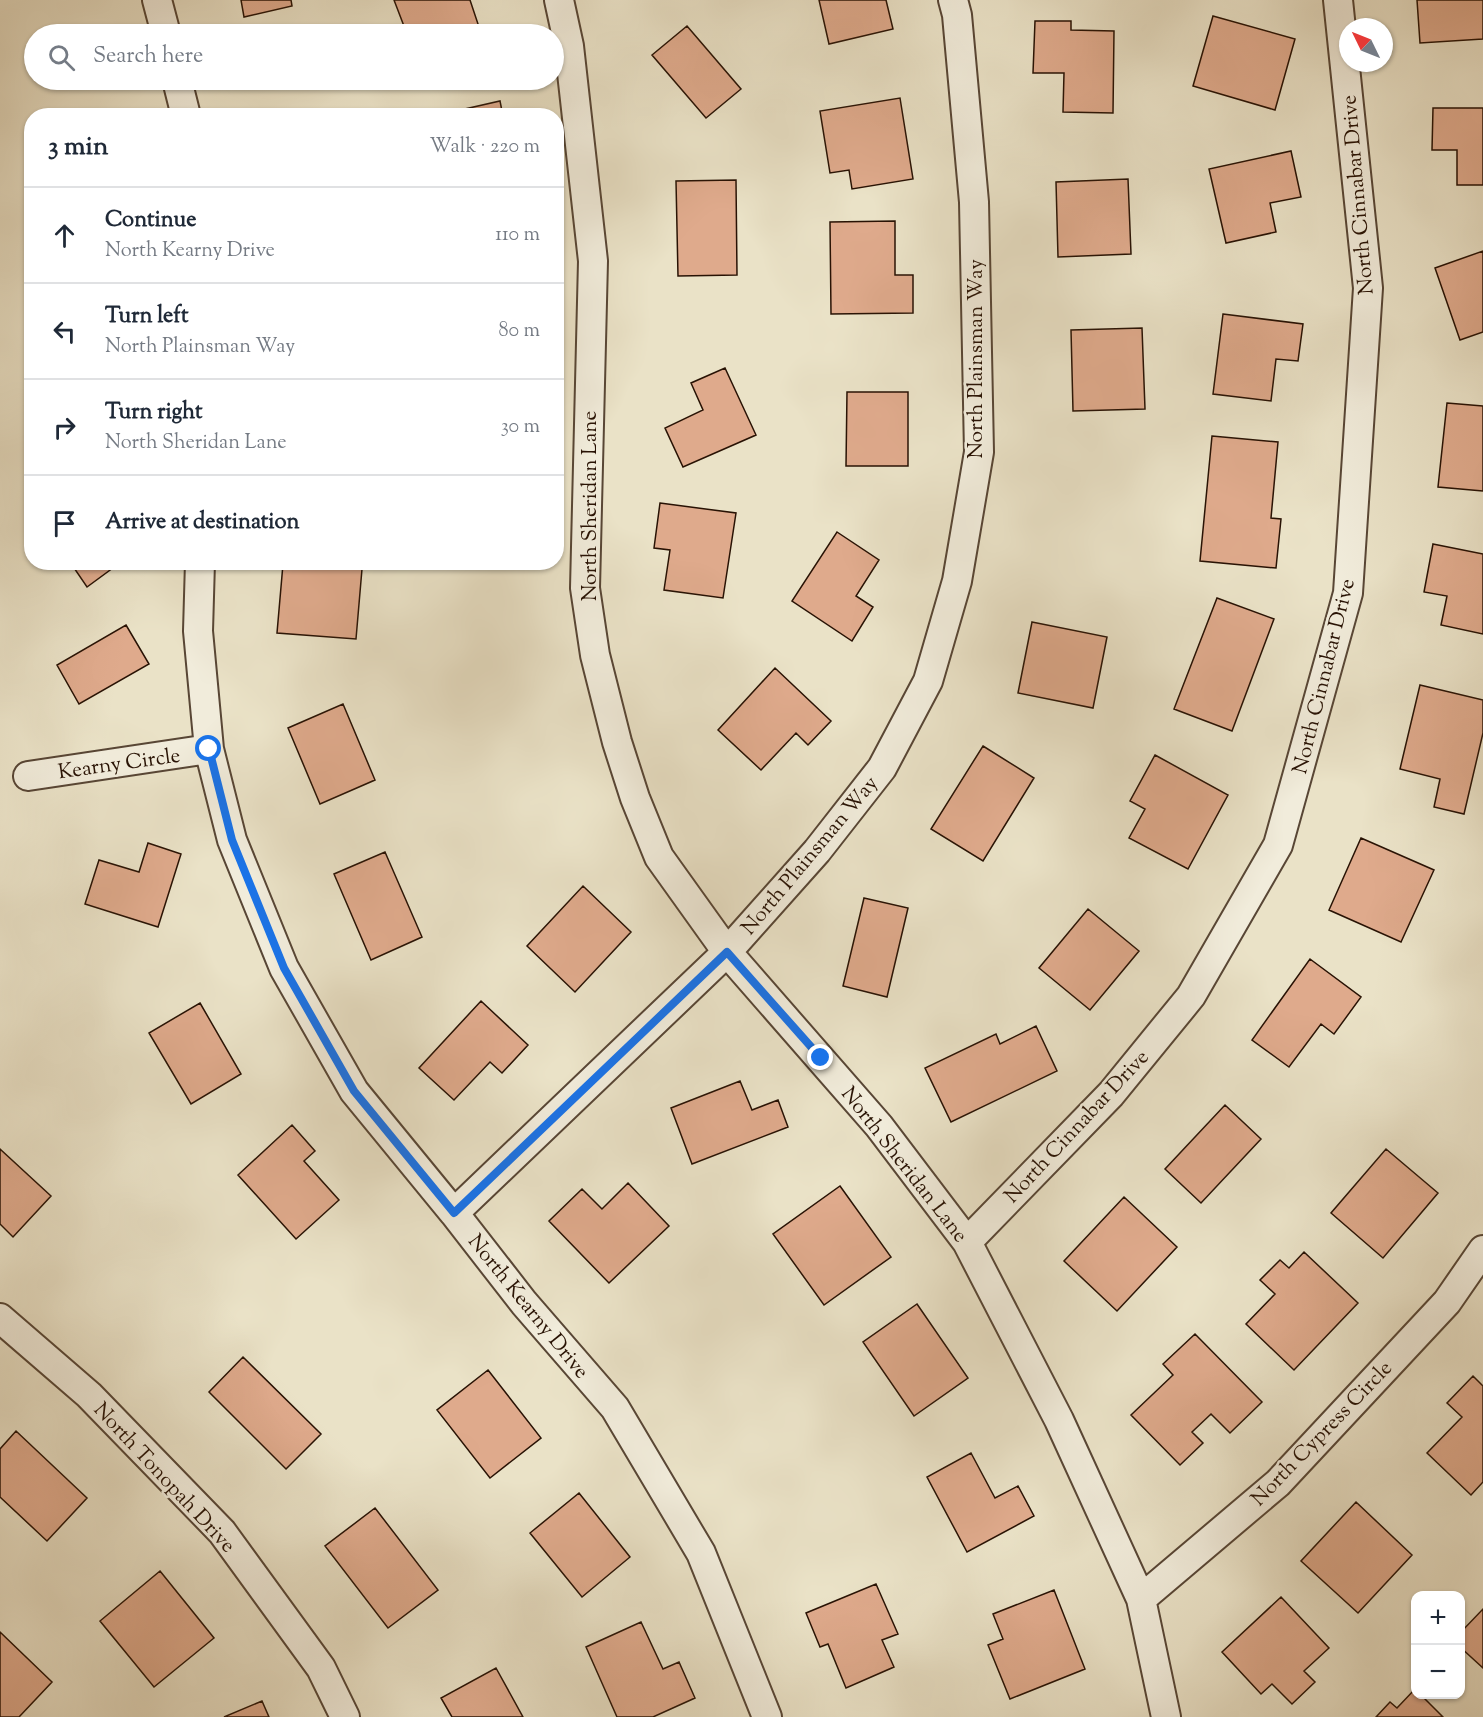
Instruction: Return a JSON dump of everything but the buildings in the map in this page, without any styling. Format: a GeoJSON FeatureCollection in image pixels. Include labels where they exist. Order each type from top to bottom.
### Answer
{"type":"FeatureCollection","features":[{"type":"Feature","properties":{"kind":"street"},"geometry":{"type":"LineString","coordinates":[[157,0],[163,24]]}},
{"type":"Feature","properties":{"kind":"street","name":"North Sheridan Lane"},"geometry":{"type":"LineString","coordinates":[[559,0],[569,45],[593,261],[585,588],[596,655],[617,742],[635,798],[659,857],[727,952],[879,1126],[967,1242],[1059,1420],[1141,1599],[1166,1717]]}},
{"type":"Feature","properties":{"kind":"street","name":"North Plainsman Way"},"geometry":{"type":"LineString","coordinates":[[454,1213],[727,952],[817,851],[882,768],[928,681],[957,581],[979,452],[974,202],[957,15],[953,0]]}},
{"type":"Feature","properties":{"kind":"street","name":"North Cinnabar Drive"},"geometry":{"type":"LineString","coordinates":[[967,1242],[1111,1094],[1191,996],[1278,845],[1348,593],[1368,288],[1338,0]]}},
{"type":"Feature","properties":{"kind":"street"},"geometry":{"type":"LineString","coordinates":[[180,90],[184,108]]}},
{"type":"Feature","properties":{"kind":"street","name":"North Kearny Drive"},"geometry":{"type":"LineString","coordinates":[[200,570],[198,631],[209,749],[232,840],[284,968],[354,1091],[524,1303],[615,1408],[701,1553],[767,1717]]}},
{"type":"Feature","properties":{"kind":"street","name":"Kearny Circle"},"geometry":{"type":"LineString","coordinates":[[28,776],[209,749]]}},
{"type":"Feature","properties":{"kind":"street","name":"North Cypress Circle"},"geometry":{"type":"LineString","coordinates":[[1141,1599],[1278,1483],[1447,1302],[1483,1250]]}},
{"type":"Feature","properties":{"kind":"street","name":"North Tonopah Drive"},"geometry":{"type":"LineString","coordinates":[[0,1318],[89,1395],[222,1532],[321,1668],[345,1717]]}},
{"type":"Feature","properties":{"kind":"route"},"geometry":{"type":"LineString","coordinates":[[209,749],[232,840],[284,968],[354,1091],[454,1213],[727,952],[821,1058]]}}]}
